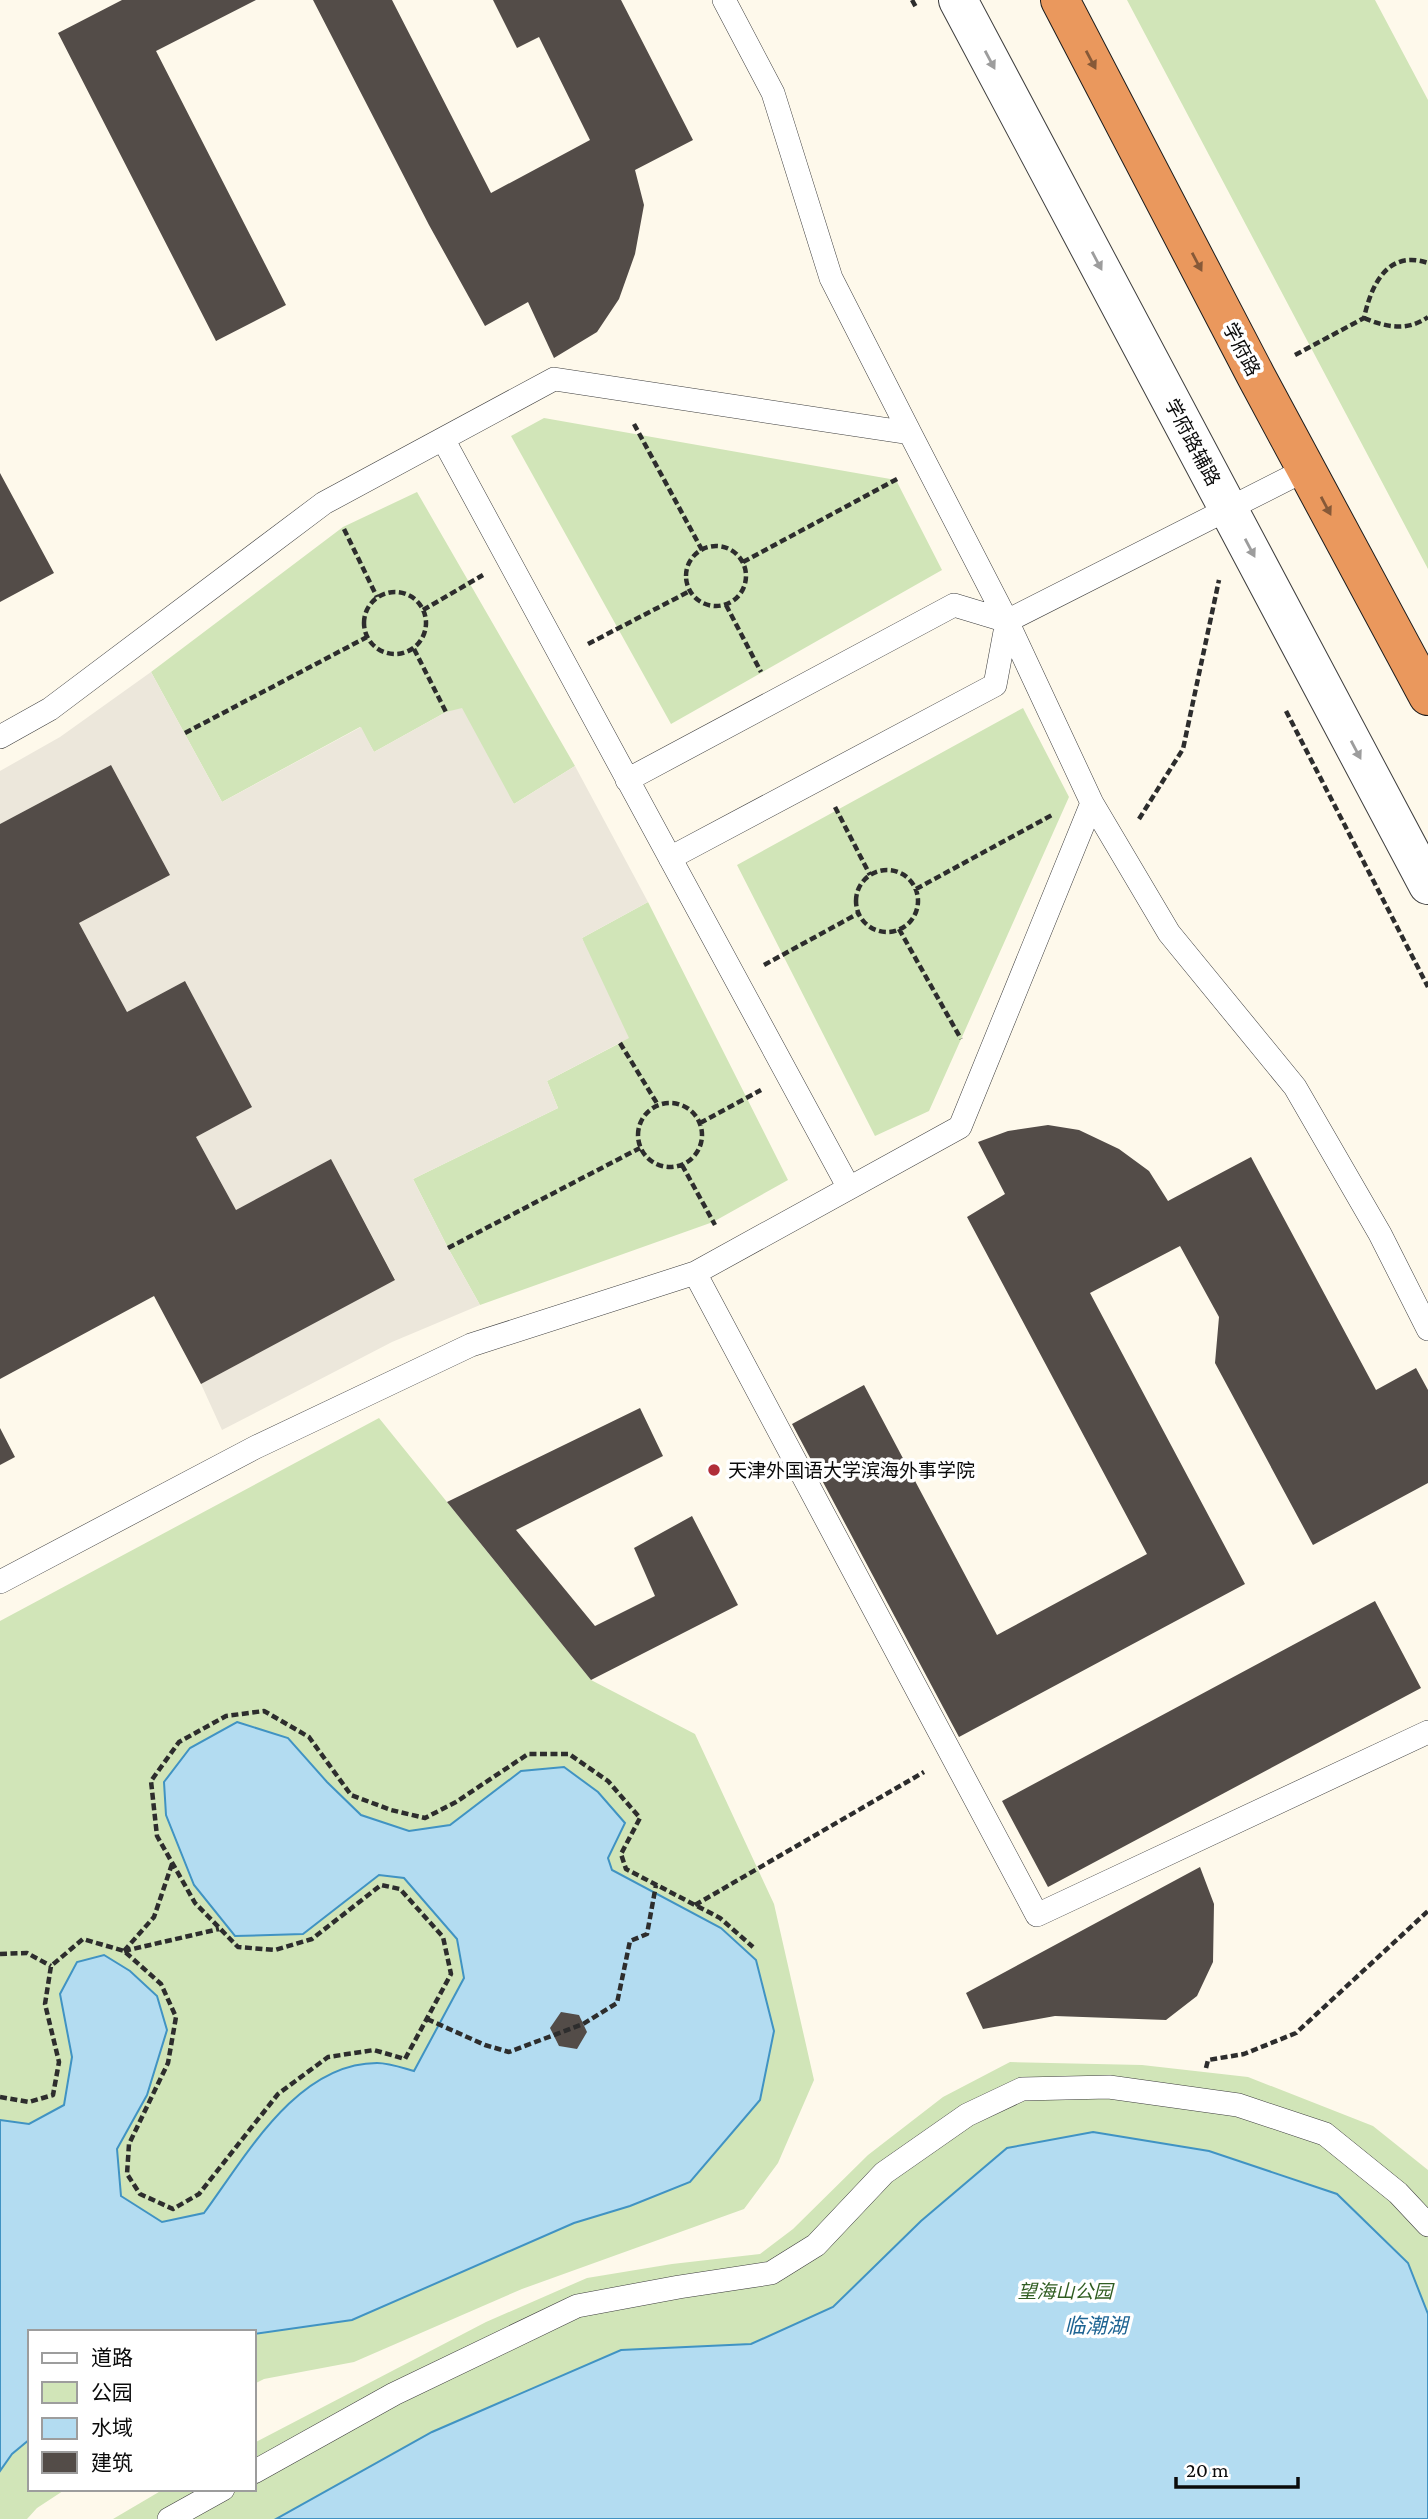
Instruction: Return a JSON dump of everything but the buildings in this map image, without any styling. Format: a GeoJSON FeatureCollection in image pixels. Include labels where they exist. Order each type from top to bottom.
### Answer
{"type":"FeatureCollection","features":[{"type":"Feature","properties":{"kind":"highway","name":"学府路"},"geometry":{"type":"LineString","coordinates":[[1060,0],[1428,696]]}},
{"type":"Feature","properties":{"kind":"street","name":"学府路辅路"},"geometry":{"type":"LineString","coordinates":[[958,0],[1428,885]]}},
{"type":"Feature","properties":{"kind":"lane"},"geometry":{"type":"LineString","coordinates":[[724,0],[773,93],[831,278],[1007,621],[1092,803],[1169,933],[1295,1087],[1380,1234],[1428,1329]]}},
{"type":"Feature","properties":{"kind":"lane"},"geometry":{"type":"LineString","coordinates":[[0,737],[50,709],[329,500],[554,379],[910,433]]}},
{"type":"Feature","properties":{"kind":"lane"},"geometry":{"type":"LineString","coordinates":[[443,439],[849,1188]]}},
{"type":"Feature","properties":{"kind":"lane"},"geometry":{"type":"LineString","coordinates":[[627,780],[954,605],[1007,621],[1307,469]]}},
{"type":"Feature","properties":{"kind":"lane"},"geometry":{"type":"LineString","coordinates":[[670,858],[995,685],[1007,621]]}},
{"type":"Feature","properties":{"kind":"lane"},"geometry":{"type":"LineString","coordinates":[[0,1582],[256,1447],[471,1345],[695,1273],[960,1127],[1092,803]]}},
{"type":"Feature","properties":{"kind":"lane"},"geometry":{"type":"LineString","coordinates":[[695,1273],[1037,1915],[1428,1732]]}},
{"type":"Feature","properties":{"kind":"lane"},"geometry":{"type":"LineString","coordinates":[[256,2471],[394,2394],[577,2306],[771,2273],[816,2245],[884,2173],[967,2115],[1022,2089],[1109,2087],[1238,2105],[1325,2134],[1398,2193],[1428,2225]]}},
{"type":"Feature","properties":{"kind":"lane"},"geometry":{"type":"LineString","coordinates":[[169,2519],[219,2491]]}},
{"type":"Feature","properties":{"kind":"path"},"geometry":{"type":"LineString","coordinates":[[1364,318],[1374,284],[1385,270],[1400,261],[1420,260],[1428,263]]}},
{"type":"Feature","properties":{"kind":"path"},"geometry":{"type":"LineString","coordinates":[[1294,355],[1364,318],[1397,328],[1412,325],[1428,317]]}},
{"type":"Feature","properties":{"kind":"path"},"geometry":{"type":"LineString","coordinates":[[615,388],[702,550]]}},
{"type":"Feature","properties":{"kind":"path"},"geometry":{"type":"LineString","coordinates":[[743,562],[926,464]]}},
{"type":"Feature","properties":{"kind":"path"},"geometry":{"type":"LineString","coordinates":[[329,500],[377,597]]}},
{"type":"Feature","properties":{"kind":"path"},"geometry":{"type":"LineString","coordinates":[[711,546],[730,549],[743,562],[746,572],[742,592],[726,605],[715,607],[705,604],[690,591],[686,582],[689,563],[702,550],[711,546]]}},
{"type":"Feature","properties":{"kind":"path"},"geometry":{"type":"LineString","coordinates":[[423,610],[509,560]]}},
{"type":"Feature","properties":{"kind":"path"},"geometry":{"type":"LineString","coordinates":[[1119,849],[1183,749],[1219,580]]}},
{"type":"Feature","properties":{"kind":"path"},"geometry":{"type":"LineString","coordinates":[[562,659],[690,591]]}},
{"type":"Feature","properties":{"kind":"path"},"geometry":{"type":"LineString","coordinates":[[387,593],[409,595],[418,601],[423,610],[425,632],[414,649],[404,653],[385,653],[376,648],[365,632],[365,612],[377,597],[387,593]]}},
{"type":"Feature","properties":{"kind":"path"},"geometry":{"type":"LineString","coordinates":[[726,605],[776,700]]}},
{"type":"Feature","properties":{"kind":"path"},"geometry":{"type":"LineString","coordinates":[[185,733],[367,636]]}},
{"type":"Feature","properties":{"kind":"path"},"geometry":{"type":"LineString","coordinates":[[414,649],[446,712]]}},
{"type":"Feature","properties":{"kind":"path"},"geometry":{"type":"LineString","coordinates":[[820,778],[870,875]]}},
{"type":"Feature","properties":{"kind":"path"},"geometry":{"type":"LineString","coordinates":[[916,889],[1065,808],[1092,803]]}},
{"type":"Feature","properties":{"kind":"path"},"geometry":{"type":"LineString","coordinates":[[880,871],[901,873],[916,889],[917,908],[914,917],[899,929],[880,932],[871,928],[859,913],[856,903],[858,892],[870,875],[880,871]]}},
{"type":"Feature","properties":{"kind":"path"},"geometry":{"type":"LineString","coordinates":[[736,980],[859,913]]}},
{"type":"Feature","properties":{"kind":"path"},"geometry":{"type":"LineString","coordinates":[[899,929],[981,1076]]}},
{"type":"Feature","properties":{"kind":"path"},"geometry":{"type":"LineString","coordinates":[[620,1043],[658,1105]]}},
{"type":"Feature","properties":{"kind":"path"},"geometry":{"type":"LineString","coordinates":[[700,1123],[788,1076]]}},
{"type":"Feature","properties":{"kind":"path"},"geometry":{"type":"LineString","coordinates":[[678,1103],[695,1114],[700,1123],[703,1134],[701,1145],[696,1155],[682,1165],[656,1165],[640,1148],[638,1139],[642,1118],[658,1105],[678,1103]]}},
{"type":"Feature","properties":{"kind":"path"},"geometry":{"type":"LineString","coordinates":[[447,1248],[640,1148]]}},
{"type":"Feature","properties":{"kind":"path"},"geometry":{"type":"LineString","coordinates":[[682,1165],[730,1253]]}},
{"type":"Feature","properties":{"kind":"path"},"geometry":{"type":"LineString","coordinates":[[0,2097],[29,2102],[53,2095],[59,2062],[45,2004],[51,1966],[83,1938],[124,1951],[160,1984],[176,2017],[168,2063],[129,2144],[127,2174],[140,2194],[173,2209],[199,2194],[278,2094],[328,2057],[374,2050],[405,2059],[451,1974],[443,1937],[400,1889],[381,1885],[312,1939],[275,1950],[238,1947],[195,1903],[157,1836],[151,1781],[179,1742],[226,1716],[264,1711],[309,1737],[351,1795],[391,1810],[425,1818],[456,1802],[528,1754],[569,1754],[608,1781],[640,1818],[621,1854],[626,1869],[720,1917],[753,1947]]}},
{"type":"Feature","properties":{"kind":"path"},"geometry":{"type":"LineString","coordinates":[[695,1905],[952,1755]]}},
{"type":"Feature","properties":{"kind":"path"},"geometry":{"type":"LineString","coordinates":[[124,1951],[154,1917],[172,1863]]}},
{"type":"Feature","properties":{"kind":"path"},"geometry":{"type":"LineString","coordinates":[[427,2019],[485,2045],[509,2052],[583,2024],[617,2003],[630,1941],[647,1934],[656,1885]]}},
{"type":"Feature","properties":{"kind":"path"},"geometry":{"type":"LineString","coordinates":[[1196,2099],[1208,2060],[1244,2054],[1296,2033],[1428,1911]]}},
{"type":"Feature","properties":{"kind":"path"},"geometry":{"type":"LineString","coordinates":[[124,1951],[219,1928]]}},
{"type":"Feature","properties":{"kind":"path"},"geometry":{"type":"LineString","coordinates":[[0,1954],[27,1953],[51,1966]]}},
{"type":"Feature","properties":{"kind":"green space"},"geometry":{"type":"Polygon","coordinates":[[[1127,0],[1375,0],[1428,100],[1428,569],[1127,0]]]}},
{"type":"Feature","properties":{"kind":"green space"},"geometry":{"type":"Polygon","coordinates":[[[544,418],[896,480],[942,570],[671,724],[511,436],[544,418]]]}},
{"type":"Feature","properties":{"kind":"green space"},"geometry":{"type":"Polygon","coordinates":[[[417,492],[575,766],[514,804],[446,712],[374,752],[360,727],[222,802],[151,672],[343,527],[417,492]]]}},
{"type":"Feature","properties":{"kind":"green space"},"geometry":{"type":"Polygon","coordinates":[[[1023,708],[1069,797],[929,1111],[875,1136],[737,865],[1023,708]]]}},
{"type":"Feature","properties":{"kind":"green space"},"geometry":{"type":"Polygon","coordinates":[[[648,902],[788,1180],[713,1222],[480,1305],[413,1179],[558,1108],[547,1081],[620,1043],[582,938],[648,902]]]}},
{"type":"Feature","properties":{"kind":"green space"},"geometry":{"type":"Polygon","coordinates":[[[379,1418],[591,1680],[695,1734],[774,1904],[814,2080],[778,2163],[744,2209],[522,2289],[354,2362],[264,2379],[256,2383],[256,2330],[28,2330],[28,2491],[63,2491],[37,2508],[27,2519],[0,2519],[0,1621],[379,1418]]]}},
{"type":"Feature","properties":{"kind":"green space","name":"临潮湖"},"geometry":{"type":"Polygon","coordinates":[[[1010,2062],[1142,2065],[1248,2077],[1373,2126],[1428,2170],[1428,2519],[113,2519],[161,2491],[256,2491],[256,2442],[486,2322],[587,2278],[672,2264],[760,2254],[793,2229],[868,2155],[943,2097],[1010,2062]]]}},
{"type":"Feature","properties":{"kind":"shaded area"},"geometry":{"type":"Polygon","coordinates":[[[151,672],[222,802],[361,727],[374,752],[446,712],[462,708],[514,804],[575,766],[648,902],[582,938],[629,1038],[547,1081],[558,1108],[413,1179],[480,1305],[392,1342],[222,1430],[201,1384],[395,1279],[331,1159],[236,1210],[196,1137],[251,1107],[185,981],[127,1012],[79,923],[170,875],[111,765],[0,824],[0,771],[60,737],[151,672]]]}},
{"type":"Feature","properties":{"kind":"water"},"geometry":{"type":"Polygon","coordinates":[[[237,1722],[288,1738],[361,1815],[409,1831],[450,1825],[521,1771],[564,1767],[598,1792],[625,1823],[608,1858],[612,1870],[721,1928],[756,1960],[774,2031],[760,2100],[690,2182],[630,2206],[574,2223],[352,2320],[256,2334],[256,2330],[28,2330],[28,2441],[12,2454],[0,2471],[0,2120],[29,2124],[64,2105],[72,2057],[60,1994],[77,1962],[104,1955],[130,1971],[157,1996],[167,2030],[147,2095],[117,2149],[121,2196],[162,2222],[204,2213],[256,2140],[276,2117],[298,2095],[322,2078],[348,2067],[377,2063],[414,2071],[464,1978],[457,1939],[404,1878],[379,1875],[303,1934],[235,1936],[194,1885],[166,1815],[164,1782],[190,1748],[237,1722]]]}},
{"type":"Feature","properties":{"kind":"water","name":"临潮湖"},"geometry":{"type":"Polygon","coordinates":[[[1093,2132],[1209,2151],[1337,2194],[1408,2263],[1428,2314],[1428,2519],[276,2519],[432,2432],[621,2350],[751,2344],[833,2307],[921,2221],[1007,2148],[1093,2132]]]}},
{"type":"Feature","properties":{"kind":"place","name":"天津外国语大学滨海外事学院"},"geometry":{"type":"Point","coordinates":[714,1470]}},
{"type":"Feature","properties":{"kind":"park label","name":"望海山公园"},"geometry":{"type":"Point","coordinates":[1065,2291]}}]}
